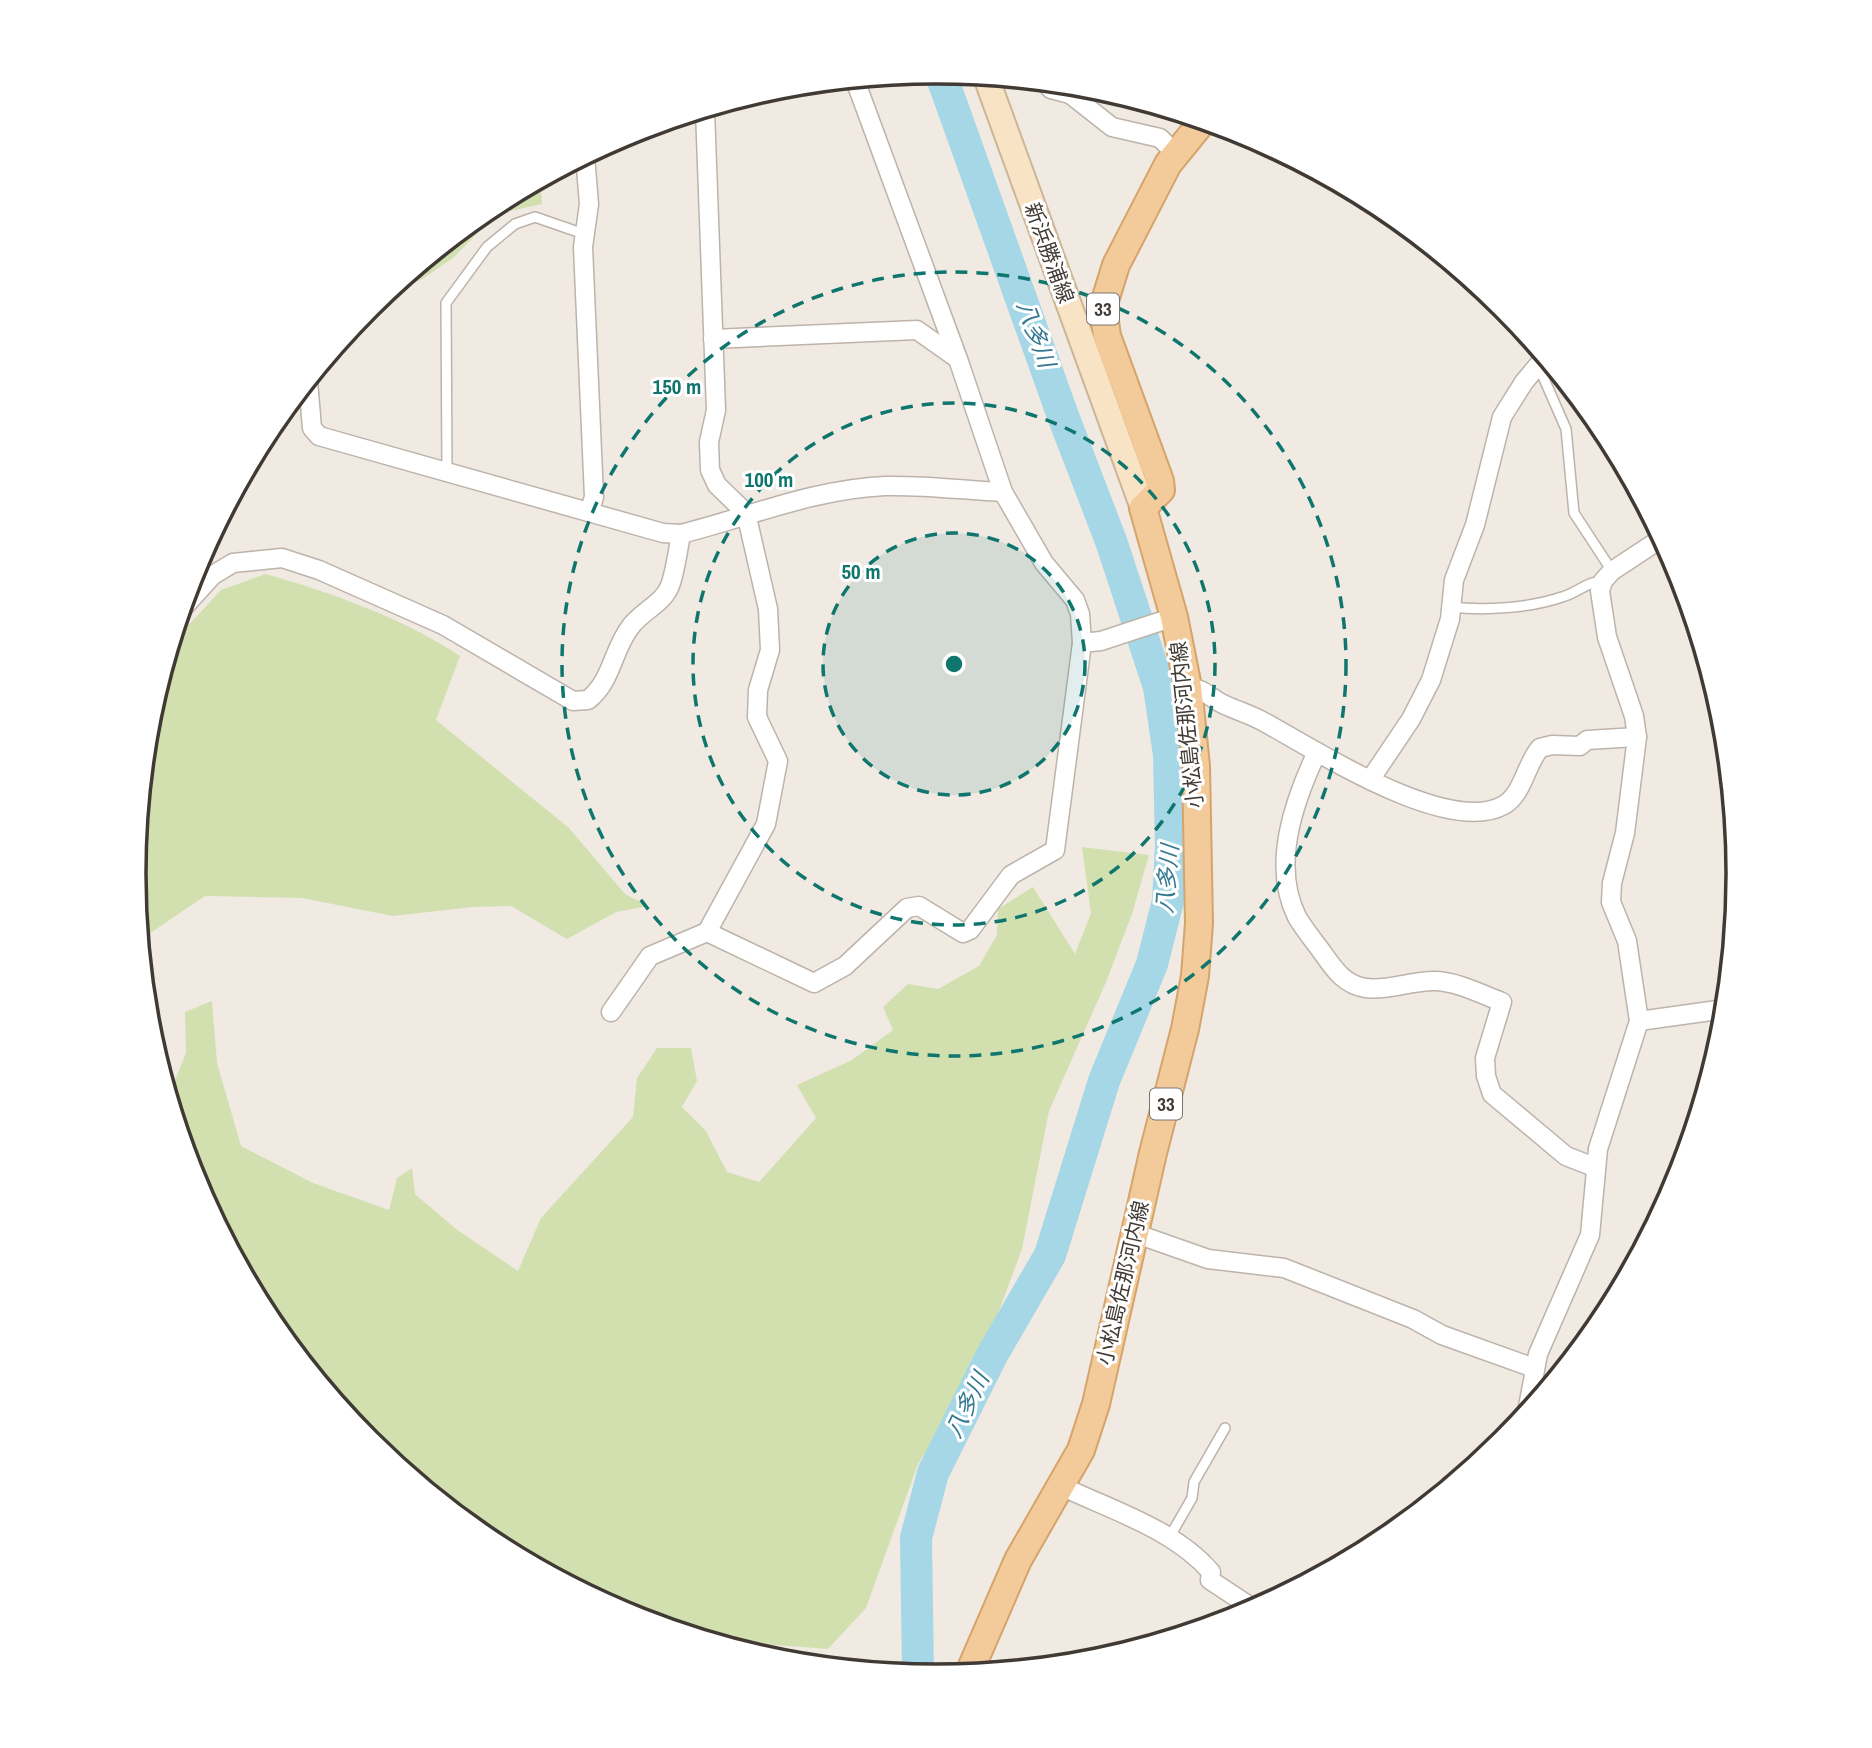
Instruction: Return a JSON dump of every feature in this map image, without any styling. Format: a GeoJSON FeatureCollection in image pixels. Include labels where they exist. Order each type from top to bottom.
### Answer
{"type":"FeatureCollection","features":[{"type":"Feature","properties":{"kind":"main road","name":"新浜勝浦線"},"geometry":{"type":"LineString","coordinates":[[989,86],[1143,508]]}},
{"type":"Feature","properties":{"kind":"main road","name":"33"},"geometry":{"type":"LineString","coordinates":[[1143,508],[1161,490],[1160,481],[1107,337],[1103,307],[1116,265],[1176,154],[1197,129]]}},
{"type":"Feature","properties":{"kind":"main road","name":"小松島佐那河内線"},"geometry":{"type":"LineString","coordinates":[[976,1662],[1018,1560],[1081,1450],[1096,1404],[1134,1233],[1185,1029],[1195,976],[1199,923],[1196,779],[1188,687],[1143,508]]}},
{"type":"Feature","properties":{"kind":"street"},"geometry":{"type":"LineString","coordinates":[[706,932],[814,983],[845,966],[907,908],[919,906],[962,933],[970,930],[1011,875],[1055,850],[1082,643],[1080,614],[1075,600],[1044,563],[1003,492],[958,359],[858,89]]}},
{"type":"Feature","properties":{"kind":"street"},"geometry":{"type":"LineString","coordinates":[[1073,96],[1112,127],[1160,138],[1176,154]]}},
{"type":"Feature","properties":{"kind":"street"},"geometry":{"type":"LineString","coordinates":[[611,1012],[650,956],[706,932],[766,824],[778,761],[773,746],[758,725],[758,690],[769,650],[770,635],[768,609],[746,513],[717,485],[710,470],[709,442],[716,410],[705,119]]}},
{"type":"Feature","properties":{"kind":"street"},"geometry":{"type":"LineString","coordinates":[[586,166],[589,204],[584,234],[594,497],[590,510]]}},
{"type":"Feature","properties":{"kind":"street"},"geometry":{"type":"LineString","coordinates":[[713,339],[917,330],[924,332],[958,359]]}},
{"type":"Feature","properties":{"kind":"street"},"geometry":{"type":"LineString","coordinates":[[1370,780],[1411,719],[1431,680],[1451,607],[1454,580],[1475,524],[1502,417],[1539,365]]}},
{"type":"Feature","properties":{"kind":"street"},"geometry":{"type":"LineString","coordinates":[[309,393],[312,428],[319,436],[590,510],[663,533],[681,534],[746,513],[845,491],[884,486],[1003,492]]}},
{"type":"Feature","properties":{"kind":"street"},"geometry":{"type":"LineString","coordinates":[[199,590],[213,575],[233,563],[282,558],[319,570],[443,625],[573,701],[588,700],[608,679],[622,639],[632,624],[664,596],[671,583],[681,534]]}},
{"type":"Feature","properties":{"kind":"street"},"geometry":{"type":"LineString","coordinates":[[1530,1395],[1534,1368],[1590,1235],[1594,1167],[1639,1021],[1627,941],[1611,902],[1612,883],[1625,833],[1637,737],[1634,716],[1606,637],[1600,591],[1608,576],[1653,544]]}},
{"type":"Feature","properties":{"kind":"street"},"geometry":{"type":"LineString","coordinates":[[1082,643],[1101,641],[1169,619]]}},
{"type":"Feature","properties":{"kind":"street"},"geometry":{"type":"LineString","coordinates":[[1188,687],[1199,688],[1222,704],[1261,720],[1399,795],[1429,804],[1471,811],[1492,810],[1506,804],[1517,791],[1532,756],[1540,748],[1552,744],[1580,746],[1587,740],[1637,737]]}},
{"type":"Feature","properties":{"kind":"street"},"geometry":{"type":"LineString","coordinates":[[1317,752],[1298,792],[1289,827],[1288,890],[1297,917],[1337,974],[1350,983],[1366,988],[1382,988],[1435,981],[1502,1002],[1485,1058],[1486,1076],[1492,1094],[1503,1107],[1527,1120],[1566,1156],[1594,1167]]}},
{"type":"Feature","properties":{"kind":"street"},"geometry":{"type":"LineString","coordinates":[[1639,1021],[1714,1011]]}},
{"type":"Feature","properties":{"kind":"street"},"geometry":{"type":"LineString","coordinates":[[1134,1233],[1190,1255],[1284,1268],[1413,1319],[1442,1335],[1534,1368]]}},
{"type":"Feature","properties":{"kind":"street"},"geometry":{"type":"LineString","coordinates":[[1061,1486],[1169,1538],[1200,1559],[1211,1572],[1210,1580],[1243,1602]]}},
{"type":"Feature","properties":{"kind":"lane"},"geometry":{"type":"LineString","coordinates":[[447,471],[446,303],[487,247],[515,224],[535,217],[584,234]]}},
{"type":"Feature","properties":{"kind":"lane"},"geometry":{"type":"LineString","coordinates":[[1451,607],[1537,603],[1563,597],[1608,576],[1573,513],[1566,429],[1546,372]]}},
{"type":"Feature","properties":{"kind":"lane"},"geometry":{"type":"LineString","coordinates":[[1169,1538],[1192,1498],[1194,1482],[1224,1427]]}},
{"type":"Feature","properties":{"kind":"green space"},"geometry":{"type":"Polygon","coordinates":[[[541,190],[542,204],[505,212],[541,190]]]}},
{"type":"Feature","properties":{"kind":"green space"},"geometry":{"type":"Polygon","coordinates":[[[484,226],[453,258],[410,285],[484,226]]]}},
{"type":"Feature","properties":{"kind":"green space"},"geometry":{"type":"Polygon","coordinates":[[[266,574],[316,589],[391,618],[460,656],[436,720],[569,828],[625,894],[648,906],[616,912],[567,939],[511,906],[473,907],[393,916],[302,898],[205,896],[149,934],[146,874],[148,822],[161,720],[185,628],[221,590],[266,574]]]}},
{"type":"Feature","properties":{"kind":"green space"},"geometry":{"type":"Polygon","coordinates":[[[1082,847],[1149,855],[1132,914],[1106,982],[1049,1111],[1022,1249],[974,1378],[918,1464],[866,1608],[828,1649],[761,1644],[682,1622],[634,1604],[587,1583],[497,1531],[415,1468],[377,1433],[342,1395],[279,1313],[227,1223],[188,1128],[174,1082],[186,1053],[185,1012],[212,1001],[217,1063],[241,1146],[313,1183],[389,1210],[397,1178],[412,1168],[415,1194],[456,1229],[518,1271],[541,1218],[633,1117],[637,1078],[657,1048],[691,1048],[697,1081],[682,1107],[706,1131],[727,1172],[759,1182],[816,1118],[797,1085],[852,1060],[893,1030],[883,1007],[908,984],[938,989],[979,966],[997,935],[998,909],[1033,887],[1075,954],[1091,913],[1082,847]]]}},
{"type":"Feature","properties":{"kind":"waterway","name":"八多川"},"geometry":{"type":"LineString","coordinates":[[918,1663],[916,1538],[933,1473],[992,1355],[1050,1255],[1104,1081],[1152,964],[1168,901],[1171,845],[1169,755],[1159,687],[1111,541],[1063,416],[944,84]]}}]}
